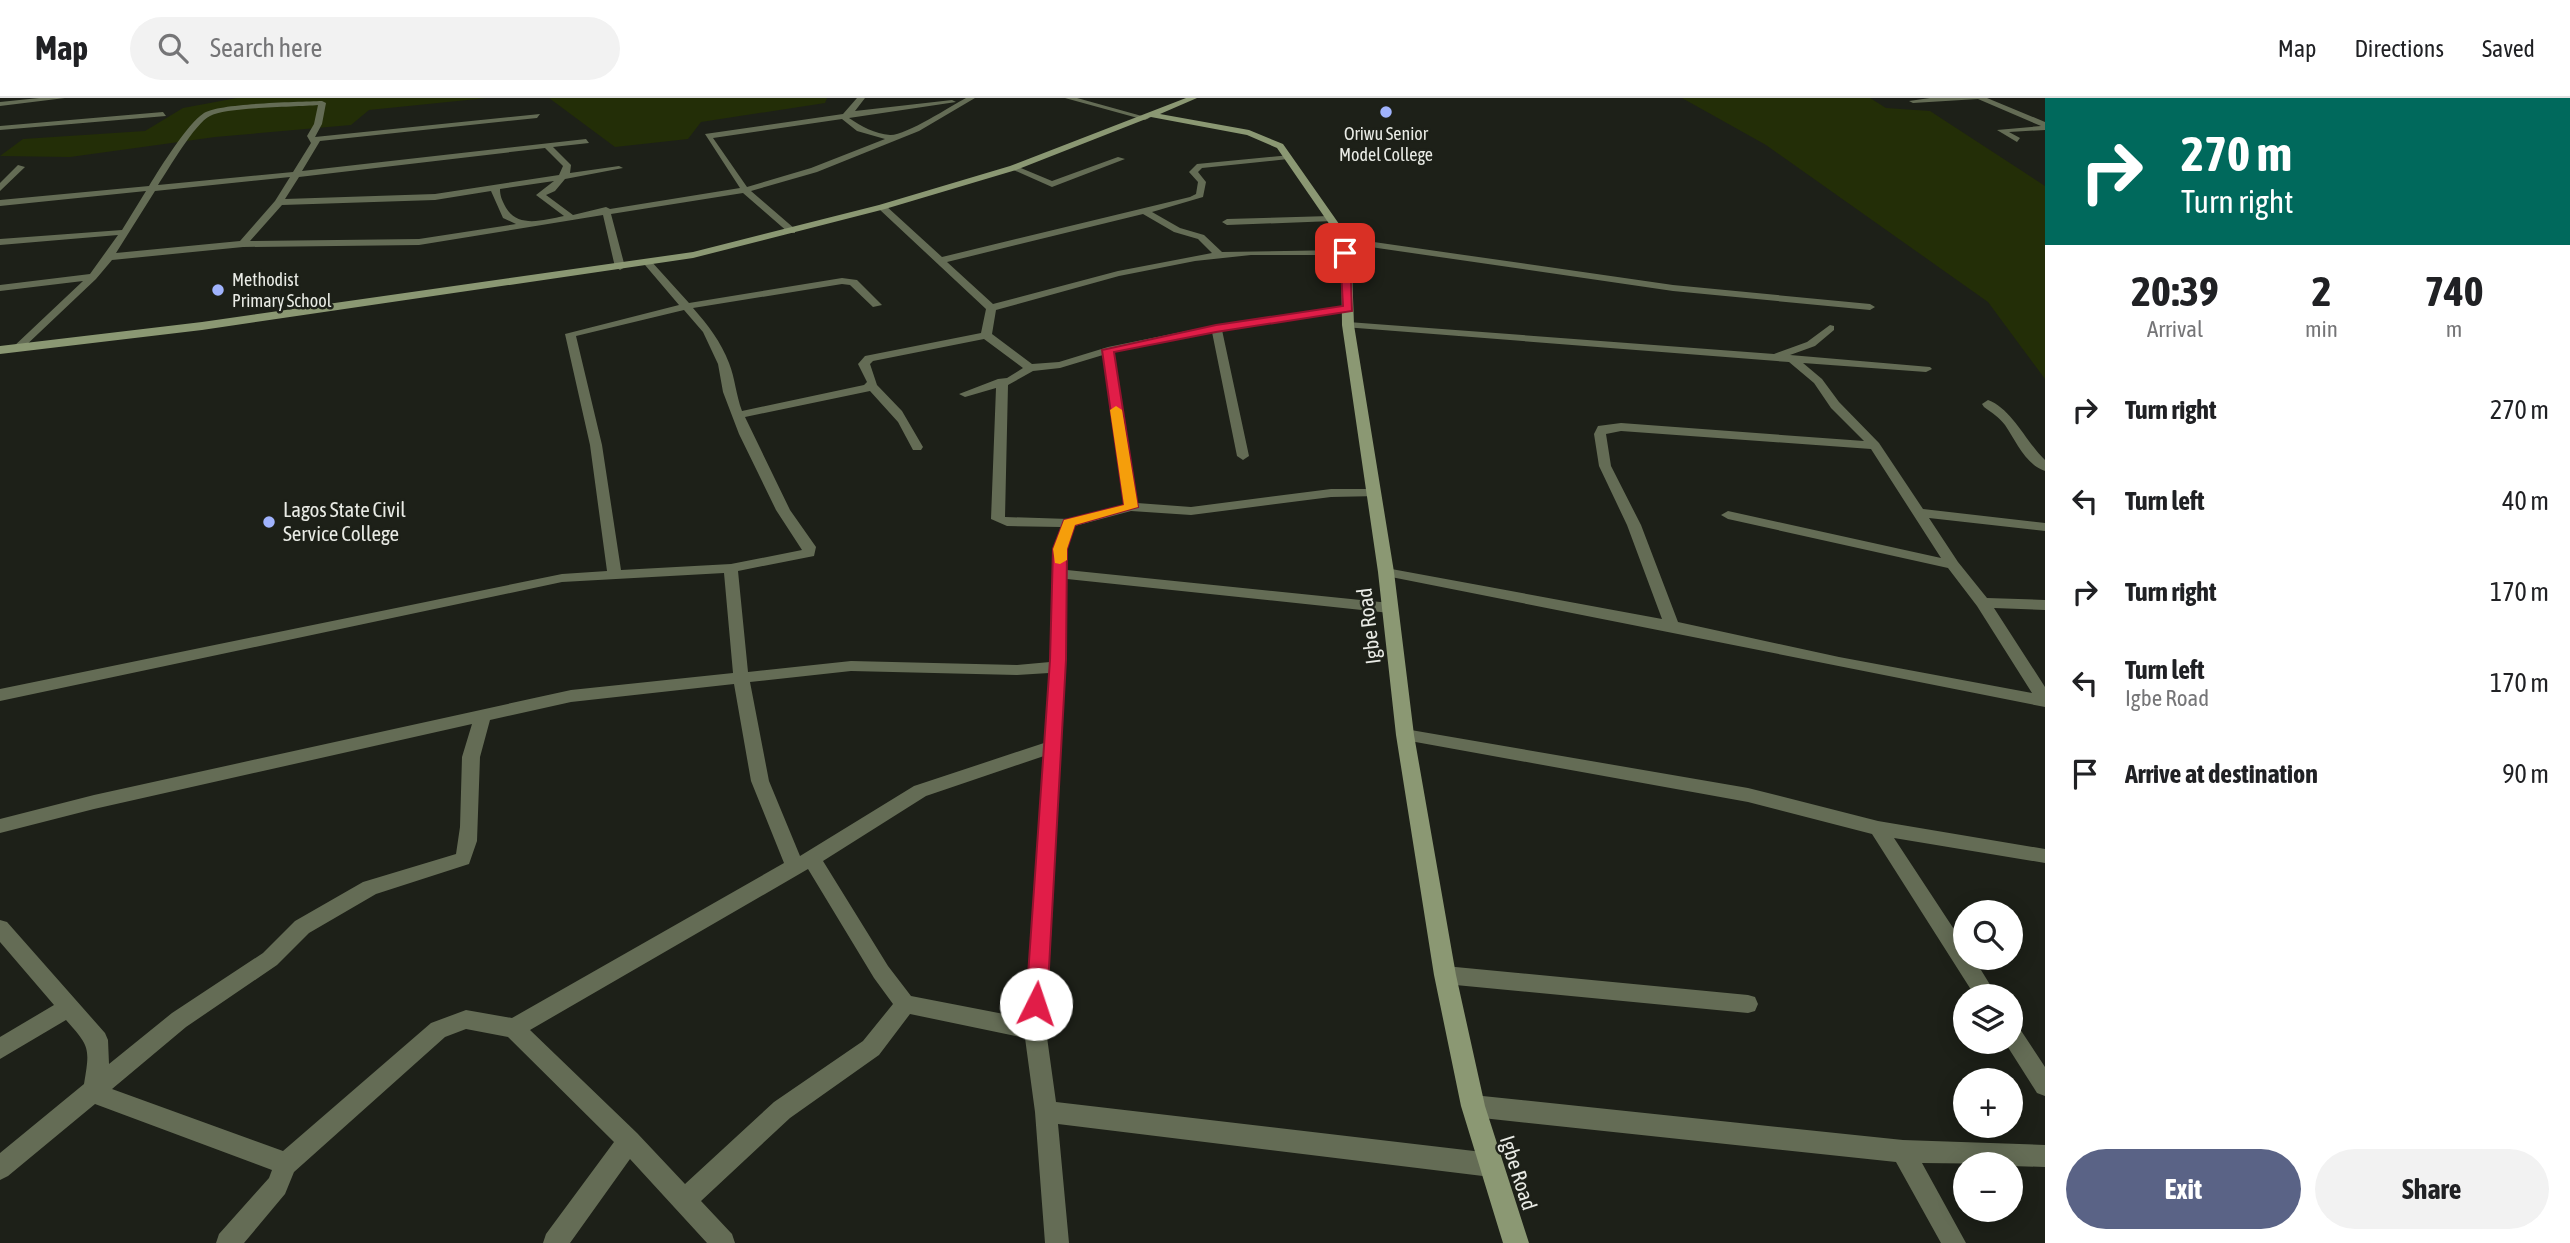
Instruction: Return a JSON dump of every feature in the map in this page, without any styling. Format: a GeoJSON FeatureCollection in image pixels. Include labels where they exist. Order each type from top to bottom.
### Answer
{"type":"FeatureCollection","features":[{"type":"Feature","properties":{"kind":"street"},"geometry":{"type":"LineString","coordinates":[[0,104],[61,98]]}},
{"type":"Feature","properties":{"kind":"street"},"geometry":{"type":"LineString","coordinates":[[845,115],[853,111],[861,98]]}},
{"type":"Feature","properties":{"kind":"street"},"geometry":{"type":"LineString","coordinates":[[935,98],[955,103]]}},
{"type":"Feature","properties":{"kind":"street"},"geometry":{"type":"LineString","coordinates":[[792,231],[745,190],[708,136],[845,115],[955,103],[971,98]]}},
{"type":"Feature","properties":{"kind":"street"},"geometry":{"type":"LineString","coordinates":[[1069,98],[1149,117],[1259,136],[1280,146],[1330,219],[1345,247]]}},
{"type":"Feature","properties":{"kind":"street"},"geometry":{"type":"LineString","coordinates":[[0,350],[202,327],[648,263],[792,231],[1013,168],[1193,98]]}},
{"type":"Feature","properties":{"kind":"street"},"geometry":{"type":"LineString","coordinates":[[1913,101],[1975,98]]}},
{"type":"Feature","properties":{"kind":"street"},"geometry":{"type":"LineString","coordinates":[[1981,98],[2045,127]]}},
{"type":"Feature","properties":{"kind":"street"},"geometry":{"type":"LineString","coordinates":[[17,348],[93,277],[110,257],[177,148],[207,114],[242,108],[322,103],[318,124],[311,136],[313,141],[295,174],[279,202],[243,244]]}},
{"type":"Feature","properties":{"kind":"street"},"geometry":{"type":"LineString","coordinates":[[110,257],[243,244],[391,244],[745,190],[814,170],[915,129],[955,103]]}},
{"type":"Feature","properties":{"kind":"street"},"geometry":{"type":"LineString","coordinates":[[0,128],[163,114]]}},
{"type":"Feature","properties":{"kind":"street"},"geometry":{"type":"LineString","coordinates":[[845,115],[852,125],[891,138]]}},
{"type":"Feature","properties":{"kind":"street"},"geometry":{"type":"LineString","coordinates":[[313,141],[399,125],[537,116]]}},
{"type":"Feature","properties":{"kind":"street"},"geometry":{"type":"LineString","coordinates":[[510,119],[511,129]]}},
{"type":"Feature","properties":{"kind":"street"},"geometry":{"type":"LineString","coordinates":[[2017,140],[2001,130],[2045,127]]}},
{"type":"Feature","properties":{"kind":"street"},"geometry":{"type":"LineString","coordinates":[[512,139],[513,149]]}},
{"type":"Feature","properties":{"kind":"street"},"geometry":{"type":"LineString","coordinates":[[0,203],[295,174],[586,141]]}},
{"type":"Feature","properties":{"kind":"street"},"geometry":{"type":"LineString","coordinates":[[546,145],[567,165],[566,176],[540,195],[569,216]]}},
{"type":"Feature","properties":{"kind":"street"},"geometry":{"type":"LineString","coordinates":[[942,260],[1200,195],[1202,182],[1193,172],[1200,166],[1288,157]]}},
{"type":"Feature","properties":{"kind":"street"},"geometry":{"type":"LineString","coordinates":[[1013,168],[1052,184],[1121,159]]}},
{"type":"Feature","properties":{"kind":"street"},"geometry":{"type":"LineString","coordinates":[[0,188],[21,167]]}},
{"type":"Feature","properties":{"kind":"street"},"geometry":{"type":"LineString","coordinates":[[279,202],[419,198],[619,168]]}},
{"type":"Feature","properties":{"kind":"street"},"geometry":{"type":"LineString","coordinates":[[496,187],[495,194],[506,216],[526,225]]}},
{"type":"Feature","properties":{"kind":"street"},"geometry":{"type":"LineString","coordinates":[[882,207],[991,308]]}},
{"type":"Feature","properties":{"kind":"street"},"geometry":{"type":"LineString","coordinates":[[606,210],[620,267]]}},
{"type":"Feature","properties":{"kind":"street"},"geometry":{"type":"LineString","coordinates":[[1145,211],[1177,230],[1200,237],[1220,255]]}},
{"type":"Feature","properties":{"kind":"street"},"geometry":{"type":"LineString","coordinates":[[1227,222],[1330,219]]}},
{"type":"Feature","properties":{"kind":"street"},"geometry":{"type":"LineString","coordinates":[[0,242],[125,232]]}},
{"type":"Feature","properties":{"kind":"street"},"geometry":{"type":"LineString","coordinates":[[991,308],[1131,270],[1220,255],[1345,247],[1800,303],[1870,307]]}},
{"type":"Feature","properties":{"kind":"street","name":"Igbe Road"},"geometry":{"type":"LineString","coordinates":[[1345,247],[1348,317],[1386,572],[1405,735],[1445,975],[1473,1106],[1517,1243]]}},
{"type":"Feature","properties":{"kind":"street"},"geometry":{"type":"LineString","coordinates":[[0,695],[562,579],[732,568],[809,553],[809,547],[783,510],[737,415],[724,364],[708,331],[648,263]]}},
{"type":"Feature","properties":{"kind":"street"},"geometry":{"type":"LineString","coordinates":[[0,288],[93,277]]}},
{"type":"Feature","properties":{"kind":"street"},"geometry":{"type":"LineString","coordinates":[[615,575],[596,445],[570,334],[687,306],[849,281],[877,305]]}},
{"type":"Feature","properties":{"kind":"street"},"geometry":{"type":"LineString","coordinates":[[986,335],[991,308]]}},
{"type":"Feature","properties":{"kind":"street"},"geometry":{"type":"LineString","coordinates":[[965,394],[1019,376],[1030,368],[1060,365],[1108,350],[1216,328],[1348,317],[1794,360],[1926,369]]}},
{"type":"Feature","properties":{"kind":"street"},"geometry":{"type":"LineString","coordinates":[[1216,328],[1243,456]]}},
{"type":"Feature","properties":{"kind":"street"},"geometry":{"type":"LineString","coordinates":[[1777,357],[1811,344],[1830,328]]}},
{"type":"Feature","properties":{"kind":"street"},"geometry":{"type":"LineString","coordinates":[[917,447],[903,419],[872,386],[864,364],[869,358],[986,335],[1030,368]]}},
{"type":"Feature","properties":{"kind":"street"},"geometry":{"type":"LineString","coordinates":[[1108,350],[1131,507]]}},
{"type":"Feature","properties":{"kind":"street"},"geometry":{"type":"LineString","coordinates":[[1794,360],[1818,381],[1835,405],[1875,446],[1954,565],[1983,603],[2045,701]]}},
{"type":"Feature","properties":{"kind":"street"},"geometry":{"type":"LineString","coordinates":[[1002,381],[998,519],[1007,522],[1069,523],[1131,507],[1191,511],[1331,494],[1374,493]]}},
{"type":"Feature","properties":{"kind":"street"},"geometry":{"type":"LineString","coordinates":[[737,415],[872,386]]}},
{"type":"Feature","properties":{"kind":"street"},"geometry":{"type":"LineString","coordinates":[[1988,404],[2008,420],[2025,449],[2045,467]]}},
{"type":"Feature","properties":{"kind":"street"},"geometry":{"type":"LineString","coordinates":[[1672,626],[1634,525],[1605,466],[1600,434],[1602,429],[1621,427],[1875,446]]}},
{"type":"Feature","properties":{"kind":"street"},"geometry":{"type":"LineString","coordinates":[[2025,449],[2045,448]]}},
{"type":"Feature","properties":{"kind":"street"},"geometry":{"type":"LineString","coordinates":[[1921,513],[2045,527]]}},
{"type":"Feature","properties":{"kind":"street"},"geometry":{"type":"LineString","coordinates":[[1728,514],[1954,565]]}},
{"type":"Feature","properties":{"kind":"street"},"geometry":{"type":"LineString","coordinates":[[1057,1243],[1046,1112],[1035,1030],[1058,667],[1060,549],[1069,523]]}},
{"type":"Feature","properties":{"kind":"street"},"geometry":{"type":"LineString","coordinates":[[732,568],[741,677],[760,781],[804,862],[905,1004],[1035,1030]]}},
{"type":"Feature","properties":{"kind":"street"},"geometry":{"type":"LineString","coordinates":[[1386,572],[2045,701]]}},
{"type":"Feature","properties":{"kind":"street"},"geometry":{"type":"LineString","coordinates":[[1061,574],[1390,608]]}},
{"type":"Feature","properties":{"kind":"street"},"geometry":{"type":"LineString","coordinates":[[1983,603],[2045,605]]}},
{"type":"Feature","properties":{"kind":"street"},"geometry":{"type":"LineString","coordinates":[[0,827],[94,802],[571,696],[851,666],[1017,670],[1058,667]]}},
{"type":"Feature","properties":{"kind":"street"},"geometry":{"type":"LineString","coordinates":[[0,1168],[179,1020],[270,959],[302,927],[370,888],[462,859],[470,843],[468,808],[471,757],[483,715]]}},
{"type":"Feature","properties":{"kind":"street"},"geometry":{"type":"LineString","coordinates":[[1405,735],[1748,795],[1878,828],[2045,856]]}},
{"type":"Feature","properties":{"kind":"street"},"geometry":{"type":"LineString","coordinates":[[514,1028],[804,862],[920,791],[1053,746]]}},
{"type":"Feature","properties":{"kind":"street"},"geometry":{"type":"LineString","coordinates":[[1878,828],[1979,984]]}},
{"type":"Feature","properties":{"kind":"street"},"geometry":{"type":"LineString","coordinates":[[0,928],[97,1040],[98,1065],[94,1093]]}},
{"type":"Feature","properties":{"kind":"street"},"geometry":{"type":"LineString","coordinates":[[1445,975],[1748,1004]]}},
{"type":"Feature","properties":{"kind":"street"},"geometry":{"type":"LineString","coordinates":[[684,1201],[782,1110],[871,1048],[905,1004]]}},
{"type":"Feature","properties":{"kind":"street"},"geometry":{"type":"LineString","coordinates":[[0,1049],[69,1006]]}},
{"type":"Feature","properties":{"kind":"street"},"geometry":{"type":"LineString","coordinates":[[228,1243],[277,1186],[286,1164],[438,1030],[466,1020],[514,1028],[629,1141],[723,1243]]}},
{"type":"Feature","properties":{"kind":"street"},"geometry":{"type":"LineString","coordinates":[[2023,1052],[2045,1086]]}},
{"type":"Feature","properties":{"kind":"street"},"geometry":{"type":"LineString","coordinates":[[94,1093],[286,1164]]}},
{"type":"Feature","properties":{"kind":"street"},"geometry":{"type":"LineString","coordinates":[[1473,1106],[1903,1151],[2045,1156]]}},
{"type":"Feature","properties":{"kind":"street"},"geometry":{"type":"LineString","coordinates":[[1046,1112],[1491,1165]]}},
{"type":"Feature","properties":{"kind":"street"},"geometry":{"type":"LineString","coordinates":[[555,1243],[629,1141]]}},
{"type":"Feature","properties":{"kind":"street"},"geometry":{"type":"LineString","coordinates":[[1903,1151],[1954,1243]]}},
{"type":"Feature","properties":{"kind":"green space"},"geometry":{"type":"Polygon","coordinates":[[[237,98],[487,98],[369,110],[351,125],[215,137],[70,157],[0,156],[23,139],[145,131],[183,108],[237,98]]]}},
{"type":"Feature","properties":{"kind":"green space"},"geometry":{"type":"Polygon","coordinates":[[[549,98],[827,98],[825,103],[701,122],[688,139],[615,147],[549,98]]]}},
{"type":"Feature","properties":{"kind":"green space"},"geometry":{"type":"Polygon","coordinates":[[[1682,98],[1870,98],[1886,108],[1930,111],[2045,186],[2045,379],[1988,302],[1766,145],[1682,98]]]}},
{"type":"Feature","properties":{"kind":"slow traffic"},"geometry":{"type":"LineString","coordinates":[[1060,560],[1060,549],[1069,523],[1095,514],[1131,507],[1116,410]]}},
{"type":"Feature","properties":{"kind":"place","name":"Oriwu Senior Model College"},"geometry":{"type":"Point","coordinates":[1386,112]}},
{"type":"Feature","properties":{"kind":"place","name":"Methodist Primary School"},"geometry":{"type":"Point","coordinates":[218,290]}},
{"type":"Feature","properties":{"kind":"place","name":"Lagos State Civil Service College"},"geometry":{"type":"Point","coordinates":[269,522]}},
{"type":"Feature","properties":{"kind":"route"},"geometry":{"type":"LineString","coordinates":[[1036,1004],[1058,660],[1060,549],[1069,523],[1095,514],[1131,507],[1108,350],[1216,328],[1349,308],[1345,253]]}}]}
